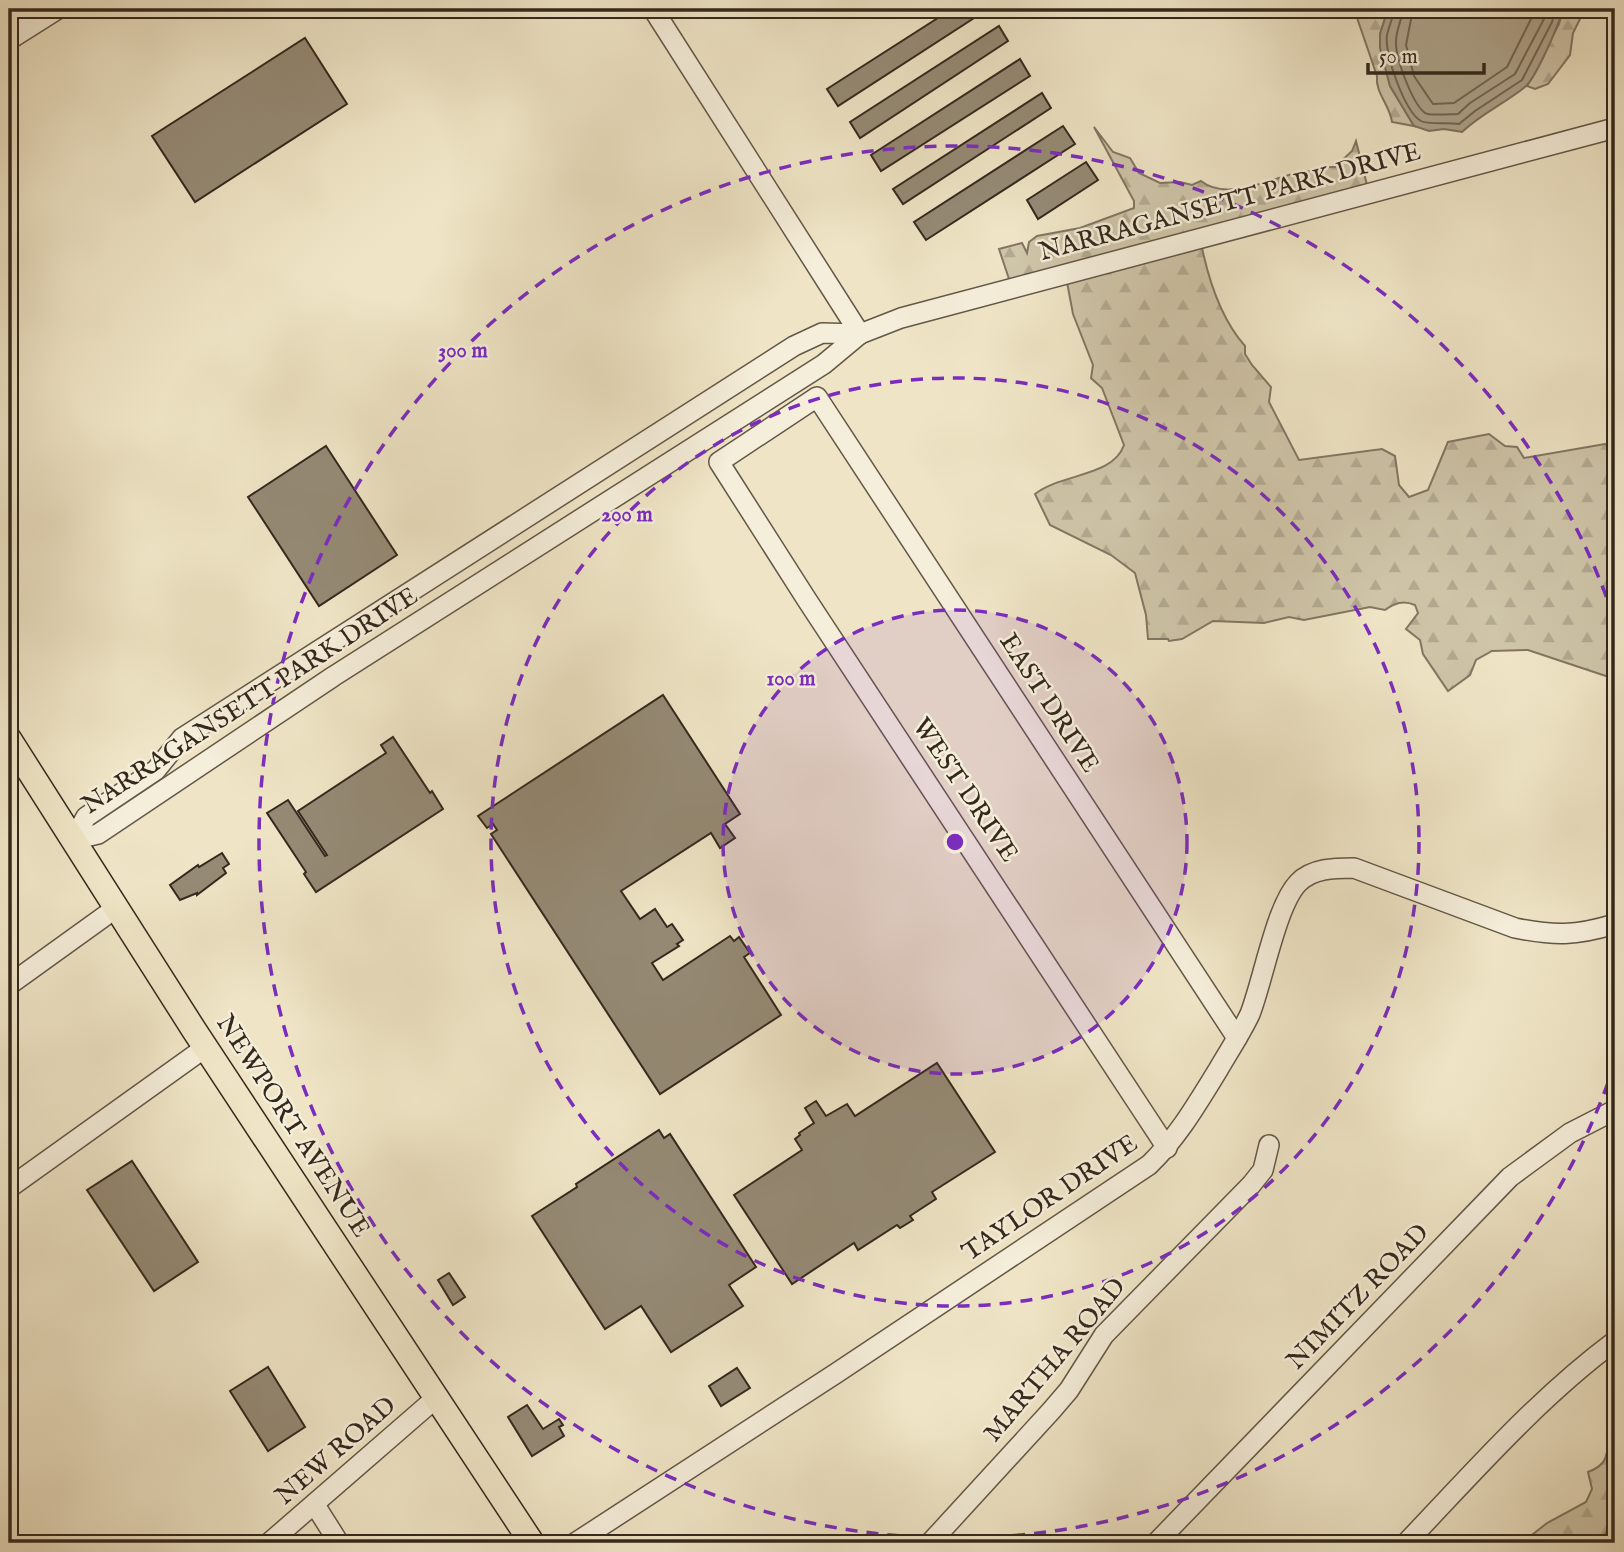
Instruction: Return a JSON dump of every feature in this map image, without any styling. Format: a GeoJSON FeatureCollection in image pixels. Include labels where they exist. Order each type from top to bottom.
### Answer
{"type":"FeatureCollection","features":[{"type":"Feature","properties":{"kind":"main road","name":"NEWPORT AVENUE"},"geometry":{"type":"LineString","coordinates":[[9,739],[206,1047],[532,1543]]}},
{"type":"Feature","properties":{"kind":"street"},"geometry":{"type":"LineString","coordinates":[[9,9],[16,35],[58,9]]}},
{"type":"Feature","properties":{"kind":"street"},"geometry":{"type":"LineString","coordinates":[[653,9],[860,334]]}},
{"type":"Feature","properties":{"kind":"street","name":"NARRAGANSETT PARK DRIVE"},"geometry":{"type":"LineString","coordinates":[[73,840],[98,834],[334,676],[813,371],[860,334],[901,318],[1003,290],[1615,128]]}},
{"type":"Feature","properties":{"kind":"street","name":"NARRAGANSETT PARK DRIVE"},"geometry":{"type":"LineString","coordinates":[[73,840],[86,817],[156,770],[182,738],[793,346],[822,332],[860,334]]}},
{"type":"Feature","properties":{"kind":"street","name":"WEST DRIVE"},"geometry":{"type":"LineString","coordinates":[[817,397],[719,462],[1167,1148]]}},
{"type":"Feature","properties":{"kind":"street","name":"EAST DRIVE"},"geometry":{"type":"LineString","coordinates":[[817,397],[1237,1038]]}},
{"type":"Feature","properties":{"kind":"street","name":"TAYLOR DRIVE"},"geometry":{"type":"LineString","coordinates":[[575,1543],[1149,1165],[1167,1148],[1191,1115],[1237,1038],[1250,1013],[1285,905],[1298,883],[1315,872],[1354,868],[1515,928],[1532,931],[1560,935],[1584,933],[1615,924]]}},
{"type":"Feature","properties":{"kind":"street"},"geometry":{"type":"LineString","coordinates":[[9,985],[116,908]]}},
{"type":"Feature","properties":{"kind":"street"},"geometry":{"type":"LineString","coordinates":[[9,1188],[206,1047]]}},
{"type":"Feature","properties":{"kind":"street","name":"NIMITZ ROAD"},"geometry":{"type":"LineString","coordinates":[[1156,1543],[1510,1177],[1570,1133],[1615,1110]]}},
{"type":"Feature","properties":{"kind":"street","name":"MARTHA ROAD"},"geometry":{"type":"LineString","coordinates":[[930,1543],[1069,1390],[1104,1335],[1251,1185],[1263,1170],[1269,1146]]}},
{"type":"Feature","properties":{"kind":"street"},"geometry":{"type":"LineString","coordinates":[[1406,1543],[1540,1404],[1584,1364],[1615,1341]]}},
{"type":"Feature","properties":{"kind":"street","name":"NEW ROAD"},"geometry":{"type":"LineString","coordinates":[[269,1543],[436,1398]]}},
{"type":"Feature","properties":{"kind":"street"},"geometry":{"type":"LineString","coordinates":[[315,1505],[339,1543]]}},
{"type":"Feature","properties":{"kind":"green space"},"geometry":{"type":"Polygon","coordinates":[[[1354,9],[1388,9],[1380,34],[1390,86],[1414,126],[1392,122],[1378,88],[1377,76],[1354,9]]]}},
{"type":"Feature","properties":{"kind":"green space"},"geometry":{"type":"Polygon","coordinates":[[[1563,9],[1585,9],[1573,33],[1570,55],[1548,84],[1535,89],[1527,86],[1559,24],[1563,9]]]}},
{"type":"Feature","properties":{"kind":"green space"},"geometry":{"type":"Polygon","coordinates":[[[1094,127],[1113,152],[1130,158],[1139,173],[1160,183],[1180,182],[1192,185],[1201,181],[1222,189],[1247,187],[1296,173],[1335,167],[1352,151],[1356,141],[1370,197],[1201,243],[1207,270],[1222,311],[1245,346],[1245,354],[1252,365],[1271,387],[1269,402],[1299,460],[1382,449],[1395,456],[1399,485],[1409,497],[1428,490],[1448,442],[1489,434],[1505,446],[1517,447],[1524,458],[1605,444],[1615,447],[1615,679],[1528,650],[1492,651],[1476,660],[1470,675],[1448,691],[1423,654],[1420,640],[1406,629],[1418,613],[1415,605],[1407,603],[1396,604],[1385,610],[1370,607],[1304,620],[1289,617],[1264,623],[1213,621],[1182,639],[1148,639],[1146,615],[1135,573],[1111,555],[1050,525],[1035,494],[1046,487],[1109,463],[1124,445],[1102,388],[1091,378],[1093,365],[1073,314],[1066,277],[1011,285],[999,249],[1022,243],[1027,253],[1029,242],[1037,236],[1080,228],[1134,208],[1134,201],[1094,127]]]}},
{"type":"Feature","properties":{"kind":"green space"},"geometry":{"type":"Polygon","coordinates":[[[1615,1433],[1615,1506],[1612,1520],[1598,1543],[1522,1543],[1547,1523],[1586,1502],[1592,1489],[1588,1472],[1603,1462],[1610,1434],[1615,1433]]]}},
{"type":"Feature","properties":{"kind":"water"},"geometry":{"type":"Polygon","coordinates":[[[1388,9],[1563,9],[1547,50],[1530,82],[1462,132],[1444,129],[1429,131],[1414,126],[1390,86],[1380,48],[1380,34],[1388,9]]]}},
{"type":"Feature","properties":{"kind":"building"},"geometry":{"type":"Polygon","coordinates":[[[952,9],[988,9],[838,106],[827,89],[952,9]]]}},
{"type":"Feature","properties":{"kind":"building"},"geometry":{"type":"Polygon","coordinates":[[[999,26],[1008,41],[860,138],[850,122],[999,26]]]}},
{"type":"Feature","properties":{"kind":"building"},"geometry":{"type":"Polygon","coordinates":[[[305,38],[347,104],[195,202],[152,136],[305,38]]]}},
{"type":"Feature","properties":{"kind":"building"},"geometry":{"type":"Polygon","coordinates":[[[1020,59],[1030,76],[881,171],[871,155],[1020,59]]]}},
{"type":"Feature","properties":{"kind":"building"},"geometry":{"type":"Polygon","coordinates":[[[1042,93],[1051,108],[903,204],[893,189],[1042,93]]]}},
{"type":"Feature","properties":{"kind":"building"},"geometry":{"type":"Polygon","coordinates":[[[1063,126],[1075,144],[926,240],[914,222],[1063,126]]]}},
{"type":"Feature","properties":{"kind":"building"},"geometry":{"type":"Polygon","coordinates":[[[1086,162],[1098,180],[1038,219],[1027,200],[1086,162]]]}},
{"type":"Feature","properties":{"kind":"building"},"geometry":{"type":"Polygon","coordinates":[[[326,446],[397,555],[319,606],[248,497],[326,446]]]}},
{"type":"Feature","properties":{"kind":"building"},"geometry":{"type":"Polygon","coordinates":[[[663,695],[740,814],[725,824],[735,838],[720,848],[711,833],[621,891],[640,919],[655,909],[667,927],[672,924],[683,940],[677,944],[679,946],[652,963],[663,980],[730,936],[734,941],[739,937],[750,953],[744,957],[781,1015],[660,1094],[491,834],[497,830],[493,824],[487,828],[478,816],[663,695]]]}},
{"type":"Feature","properties":{"kind":"building"},"geometry":{"type":"Polygon","coordinates":[[[393,737],[443,809],[316,892],[267,813],[288,800],[325,856],[327,855],[298,811],[386,753],[381,745],[393,737]]]}},
{"type":"Feature","properties":{"kind":"building"},"geometry":{"type":"Polygon","coordinates":[[[222,853],[229,864],[223,868],[226,873],[197,895],[180,900],[170,885],[198,865],[199,867],[222,853]]]}},
{"type":"Feature","properties":{"kind":"building"},"geometry":{"type":"Polygon","coordinates":[[[937,1063],[995,1152],[932,1192],[936,1199],[910,1216],[913,1220],[900,1228],[897,1225],[858,1250],[854,1243],[792,1284],[734,1195],[802,1150],[795,1139],[814,1123],[805,1108],[816,1101],[826,1116],[847,1104],[855,1116],[937,1063]]]}},
{"type":"Feature","properties":{"kind":"building"},"geometry":{"type":"Polygon","coordinates":[[[659,1130],[664,1138],[670,1134],[756,1267],[729,1285],[743,1306],[671,1352],[641,1306],[605,1329],[532,1216],[659,1130]]]}},
{"type":"Feature","properties":{"kind":"building"},"geometry":{"type":"Polygon","coordinates":[[[132,1161],[198,1262],[154,1291],[87,1190],[132,1161]]]}},
{"type":"Feature","properties":{"kind":"building"},"geometry":{"type":"Polygon","coordinates":[[[449,1273],[465,1297],[453,1305],[438,1280],[449,1273]]]}},
{"type":"Feature","properties":{"kind":"building"},"geometry":{"type":"Polygon","coordinates":[[[268,1367],[305,1427],[268,1451],[230,1391],[268,1367]]]}},
{"type":"Feature","properties":{"kind":"building"},"geometry":{"type":"Polygon","coordinates":[[[737,1368],[750,1388],[721,1406],[709,1386],[737,1368]]]}},
{"type":"Feature","properties":{"kind":"building"},"geometry":{"type":"Polygon","coordinates":[[[527,1405],[543,1429],[559,1419],[563,1425],[559,1427],[564,1436],[532,1456],[508,1417],[527,1405]]]}}]}
